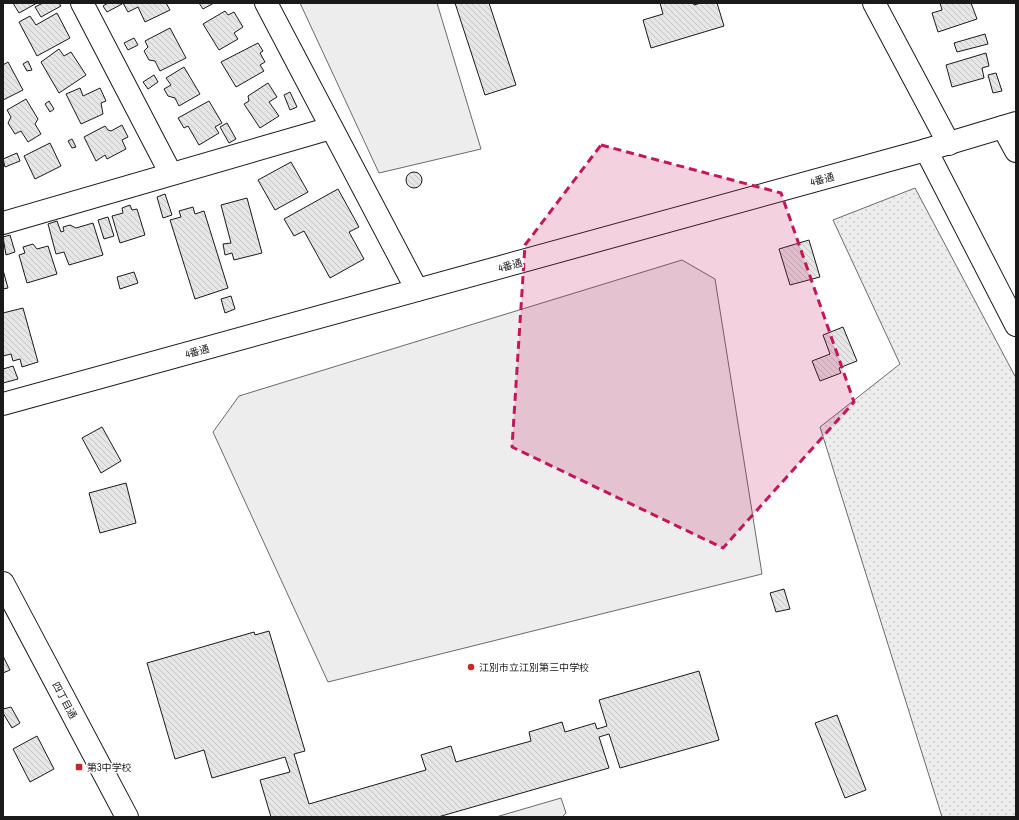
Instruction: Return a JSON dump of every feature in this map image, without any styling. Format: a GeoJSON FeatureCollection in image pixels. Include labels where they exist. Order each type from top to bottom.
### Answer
{"type":"FeatureCollection","features":[{"type":"Feature","properties":{"kind":"street"},"geometry":{"type":"LineString","coordinates":[[82,3],[171,174]]}},
{"type":"Feature","properties":{"kind":"street"},"geometry":{"type":"LineString","coordinates":[[266,3],[418,290]]}},
{"type":"Feature","properties":{"kind":"street"},"geometry":{"type":"LineString","coordinates":[[874,3],[949,144]]}},
{"type":"Feature","properties":{"kind":"street"},"geometry":{"type":"LineString","coordinates":[[1010,125],[1016,151]]}},
{"type":"Feature","properties":{"kind":"street","name":"4番通"},"geometry":{"type":"LineString","coordinates":[[3,404],[949,144],[1010,125]]}},
{"type":"Feature","properties":{"kind":"street"},"geometry":{"type":"LineString","coordinates":[[5,217],[171,174],[331,128]]}},
{"type":"Feature","properties":{"kind":"street"},"geometry":{"type":"LineString","coordinates":[[926,150],[1016,325]]}},
{"type":"Feature","properties":{"kind":"street","name":"四丁目通"},"geometry":{"type":"LineString","coordinates":[[3,583],[127,817]]}},
{"type":"Feature","properties":{"kind":"highlighted area"},"geometry":{"type":"Polygon","coordinates":[[[601,145],[781,193],[854,402],[723,548],[512,447],[525,245],[601,145]]]}},
{"type":"Feature","properties":{"kind":"shaded area"},"geometry":{"type":"Polygon","coordinates":[[[300,3],[437,3],[481,149],[379,173],[300,3]]]}},
{"type":"Feature","properties":{"kind":"shaded area"},"geometry":{"type":"Polygon","coordinates":[[[915,188],[1016,378],[1016,817],[942,817],[820,427],[900,364],[833,220],[915,188]]]}},
{"type":"Feature","properties":{"kind":"shaded area"},"geometry":{"type":"Polygon","coordinates":[[[682,260],[715,279],[762,574],[328,682],[213,432],[239,396],[682,260]]]}},
{"type":"Feature","properties":{"kind":"shaded area"},"geometry":{"type":"Polygon","coordinates":[[[561,798],[566,813],[562,817],[496,817],[561,798]]]}},
{"type":"Feature","properties":{"kind":"building"},"geometry":{"type":"Polygon","coordinates":[[[13,3],[37,3],[19,13],[13,3]]]}},
{"type":"Feature","properties":{"kind":"building"},"geometry":{"type":"Polygon","coordinates":[[[43,3],[59,3],[61,6],[41,17],[35,7],[43,3]]]}},
{"type":"Feature","properties":{"kind":"building"},"geometry":{"type":"Polygon","coordinates":[[[108,3],[122,4],[107,12],[103,6],[108,3]]]}},
{"type":"Feature","properties":{"kind":"building"},"geometry":{"type":"Polygon","coordinates":[[[123,3],[166,3],[170,10],[145,22],[138,7],[128,12],[123,3]]]}},
{"type":"Feature","properties":{"kind":"building"},"geometry":{"type":"Polygon","coordinates":[[[199,3],[214,3],[203,9],[199,3]]]}},
{"type":"Feature","properties":{"kind":"building"},"geometry":{"type":"Polygon","coordinates":[[[455,3],[489,3],[516,85],[485,95],[455,3]]]}},
{"type":"Feature","properties":{"kind":"building"},"geometry":{"type":"Polygon","coordinates":[[[660,3],[693,3],[694,5],[701,3],[717,3],[724,26],[651,48],[643,20],[663,14],[660,3]]]}},
{"type":"Feature","properties":{"kind":"building"},"geometry":{"type":"Polygon","coordinates":[[[940,3],[971,3],[977,19],[938,32],[932,13],[942,10],[940,3]]]}},
{"type":"Feature","properties":{"kind":"building"},"geometry":{"type":"Polygon","coordinates":[[[225,11],[228,15],[234,12],[243,27],[234,33],[238,39],[219,50],[203,24],[225,11]]]}},
{"type":"Feature","properties":{"kind":"building"},"geometry":{"type":"Polygon","coordinates":[[[57,13],[70,38],[37,56],[19,22],[30,16],[36,25],[57,13]]]}},
{"type":"Feature","properties":{"kind":"building"},"geometry":{"type":"Polygon","coordinates":[[[170,28],[186,58],[160,71],[155,61],[149,60],[144,51],[148,47],[145,41],[170,28]]]}},
{"type":"Feature","properties":{"kind":"building"},"geometry":{"type":"Polygon","coordinates":[[[985,34],[988,44],[957,52],[954,43],[985,34]]]}},
{"type":"Feature","properties":{"kind":"building"},"geometry":{"type":"Polygon","coordinates":[[[134,38],[138,45],[128,50],[124,43],[134,38]]]}},
{"type":"Feature","properties":{"kind":"building"},"geometry":{"type":"Polygon","coordinates":[[[258,43],[263,51],[260,53],[265,62],[260,65],[264,71],[236,87],[221,62],[258,43]]]}},
{"type":"Feature","properties":{"kind":"building"},"geometry":{"type":"Polygon","coordinates":[[[59,49],[64,56],[71,52],[86,75],[59,93],[41,62],[59,49]]]}},
{"type":"Feature","properties":{"kind":"building"},"geometry":{"type":"Polygon","coordinates":[[[986,53],[989,66],[982,68],[984,78],[952,87],[946,65],[986,53]]]}},
{"type":"Feature","properties":{"kind":"building"},"geometry":{"type":"Polygon","coordinates":[[[28,61],[32,70],[27,71],[23,64],[28,61]]]}},
{"type":"Feature","properties":{"kind":"building"},"geometry":{"type":"Polygon","coordinates":[[[8,62],[23,90],[3,100],[3,65],[8,62]]]}},
{"type":"Feature","properties":{"kind":"building"},"geometry":{"type":"Polygon","coordinates":[[[184,67],[200,94],[179,106],[175,98],[168,96],[164,89],[171,85],[166,78],[184,67]]]}},
{"type":"Feature","properties":{"kind":"building"},"geometry":{"type":"Polygon","coordinates":[[[996,73],[1002,91],[993,93],[988,75],[996,73]]]}},
{"type":"Feature","properties":{"kind":"building"},"geometry":{"type":"Polygon","coordinates":[[[154,75],[158,82],[148,89],[143,82],[154,75]]]}},
{"type":"Feature","properties":{"kind":"building"},"geometry":{"type":"Polygon","coordinates":[[[268,83],[277,97],[269,102],[279,116],[260,128],[244,104],[249,101],[248,96],[268,83]]]}},
{"type":"Feature","properties":{"kind":"building"},"geometry":{"type":"Polygon","coordinates":[[[80,88],[83,96],[100,88],[106,101],[101,103],[103,114],[81,124],[66,94],[80,88]]]}},
{"type":"Feature","properties":{"kind":"building"},"geometry":{"type":"Polygon","coordinates":[[[290,92],[297,107],[290,110],[284,95],[290,92]]]}},
{"type":"Feature","properties":{"kind":"building"},"geometry":{"type":"Polygon","coordinates":[[[26,99],[38,119],[35,124],[41,134],[28,142],[21,131],[15,134],[8,123],[11,117],[7,110],[26,99]]]}},
{"type":"Feature","properties":{"kind":"building"},"geometry":{"type":"Polygon","coordinates":[[[49,101],[54,109],[50,112],[45,104],[49,101]]]}},
{"type":"Feature","properties":{"kind":"building"},"geometry":{"type":"Polygon","coordinates":[[[209,101],[222,123],[215,127],[219,133],[199,145],[188,126],[184,128],[178,118],[209,101]]]}},
{"type":"Feature","properties":{"kind":"building"},"geometry":{"type":"Polygon","coordinates":[[[227,123],[236,139],[229,143],[220,127],[227,123]]]}},
{"type":"Feature","properties":{"kind":"building"},"geometry":{"type":"Polygon","coordinates":[[[122,125],[128,137],[122,140],[126,149],[107,159],[105,155],[96,161],[84,137],[105,126],[111,131],[122,125]]]}},
{"type":"Feature","properties":{"kind":"building"},"geometry":{"type":"Polygon","coordinates":[[[72,139],[76,147],[72,148],[68,141],[72,139]]]}},
{"type":"Feature","properties":{"kind":"building"},"geometry":{"type":"Polygon","coordinates":[[[50,143],[61,166],[35,179],[24,156],[50,143]]]}},
{"type":"Feature","properties":{"kind":"building"},"geometry":{"type":"Polygon","coordinates":[[[17,153],[20,161],[5,167],[3,159],[17,153]]]}},
{"type":"Feature","properties":{"kind":"building"},"geometry":{"type":"Polygon","coordinates":[[[291,162],[308,192],[275,210],[258,180],[291,162]]]}},
{"type":"Feature","properties":{"kind":"building"},"geometry":{"type":"Polygon","coordinates":[[[414,172],[420,174],[422,180],[420,186],[414,188],[408,186],[406,180],[408,174],[414,172]]]}},
{"type":"Feature","properties":{"kind":"building"},"geometry":{"type":"Polygon","coordinates":[[[338,189],[359,227],[349,232],[364,259],[330,278],[304,231],[294,236],[284,219],[338,189]]]}},
{"type":"Feature","properties":{"kind":"building"},"geometry":{"type":"Polygon","coordinates":[[[165,194],[172,215],[163,218],[157,197],[165,194]]]}},
{"type":"Feature","properties":{"kind":"building"},"geometry":{"type":"Polygon","coordinates":[[[247,198],[262,253],[234,260],[232,253],[225,255],[223,244],[231,243],[221,205],[247,198]]]}},
{"type":"Feature","properties":{"kind":"building"},"geometry":{"type":"Polygon","coordinates":[[[130,205],[132,210],[137,209],[145,235],[120,243],[112,216],[123,213],[122,208],[130,205]]]}},
{"type":"Feature","properties":{"kind":"building"},"geometry":{"type":"Polygon","coordinates":[[[193,207],[195,214],[204,211],[228,288],[195,299],[170,220],[181,217],[179,211],[193,207]]]}},
{"type":"Feature","properties":{"kind":"building"},"geometry":{"type":"Polygon","coordinates":[[[108,217],[114,236],[104,239],[98,220],[108,217]]]}},
{"type":"Feature","properties":{"kind":"building"},"geometry":{"type":"Polygon","coordinates":[[[57,221],[61,232],[64,231],[63,227],[70,225],[76,228],[93,223],[103,255],[69,265],[64,252],[56,254],[48,224],[57,221]]]}},
{"type":"Feature","properties":{"kind":"building"},"geometry":{"type":"Polygon","coordinates":[[[10,235],[15,252],[6,255],[3,237],[10,235]]]}},
{"type":"Feature","properties":{"kind":"building"},"geometry":{"type":"Polygon","coordinates":[[[809,240],[820,277],[790,285],[779,249],[809,240]]]}},
{"type":"Feature","properties":{"kind":"building"},"geometry":{"type":"Polygon","coordinates":[[[33,244],[37,249],[48,246],[57,274],[27,283],[19,255],[25,253],[23,247],[33,244]]]}},
{"type":"Feature","properties":{"kind":"building"},"geometry":{"type":"Polygon","coordinates":[[[3,270],[8,288],[3,289],[3,270]]]}},
{"type":"Feature","properties":{"kind":"building"},"geometry":{"type":"Polygon","coordinates":[[[134,272],[138,283],[120,289],[117,277],[134,272]]]}},
{"type":"Feature","properties":{"kind":"building"},"geometry":{"type":"Polygon","coordinates":[[[231,296],[235,309],[225,313],[221,299],[231,296]]]}},
{"type":"Feature","properties":{"kind":"building"},"geometry":{"type":"Polygon","coordinates":[[[23,308],[38,362],[22,367],[20,359],[13,361],[11,354],[3,356],[3,313],[23,308]]]}},
{"type":"Feature","properties":{"kind":"building"},"geometry":{"type":"Polygon","coordinates":[[[843,327],[857,361],[839,368],[841,373],[820,381],[812,361],[830,354],[823,335],[843,327]]]}},
{"type":"Feature","properties":{"kind":"building"},"geometry":{"type":"Polygon","coordinates":[[[13,366],[18,379],[3,383],[3,369],[13,366]]]}},
{"type":"Feature","properties":{"kind":"building"},"geometry":{"type":"Polygon","coordinates":[[[102,427],[121,461],[101,473],[82,438],[102,427]]]}},
{"type":"Feature","properties":{"kind":"building"},"geometry":{"type":"Polygon","coordinates":[[[126,483],[136,523],[100,533],[89,493],[126,483]]]}},
{"type":"Feature","properties":{"kind":"building"},"geometry":{"type":"Polygon","coordinates":[[[784,589],[790,609],[776,612],[770,593],[784,589]]]}},
{"type":"Feature","properties":{"kind":"building"},"geometry":{"type":"Polygon","coordinates":[[[269,631],[305,751],[294,754],[309,804],[426,770],[421,755],[451,746],[456,762],[531,741],[529,732],[562,722],[565,732],[595,723],[597,729],[607,726],[599,700],[699,671],[719,740],[620,768],[609,734],[599,737],[609,768],[438,817],[271,817],[260,780],[290,772],[285,757],[212,778],[204,750],[175,759],[147,663],[254,632],[255,635],[269,631]]]}},
{"type":"Feature","properties":{"kind":"building"},"geometry":{"type":"Polygon","coordinates":[[[3,656],[10,670],[3,673],[3,656]]]}},
{"type":"Feature","properties":{"kind":"building"},"geometry":{"type":"Polygon","coordinates":[[[11,707],[20,723],[12,728],[3,713],[3,709],[11,707]]]}},
{"type":"Feature","properties":{"kind":"building"},"geometry":{"type":"Polygon","coordinates":[[[837,715],[866,790],[845,798],[815,723],[837,715]]]}},
{"type":"Feature","properties":{"kind":"building"},"geometry":{"type":"Polygon","coordinates":[[[37,736],[54,769],[30,782],[13,749],[37,736]]]}},
{"type":"Feature","properties":{"kind":"place","name":"江別市立江別第三中学校"},"geometry":{"type":"Point","coordinates":[471,667]}},
{"type":"Feature","properties":{"kind":"place","name":"第3中学校"},"geometry":{"type":"Point","coordinates":[79,767]}}]}
